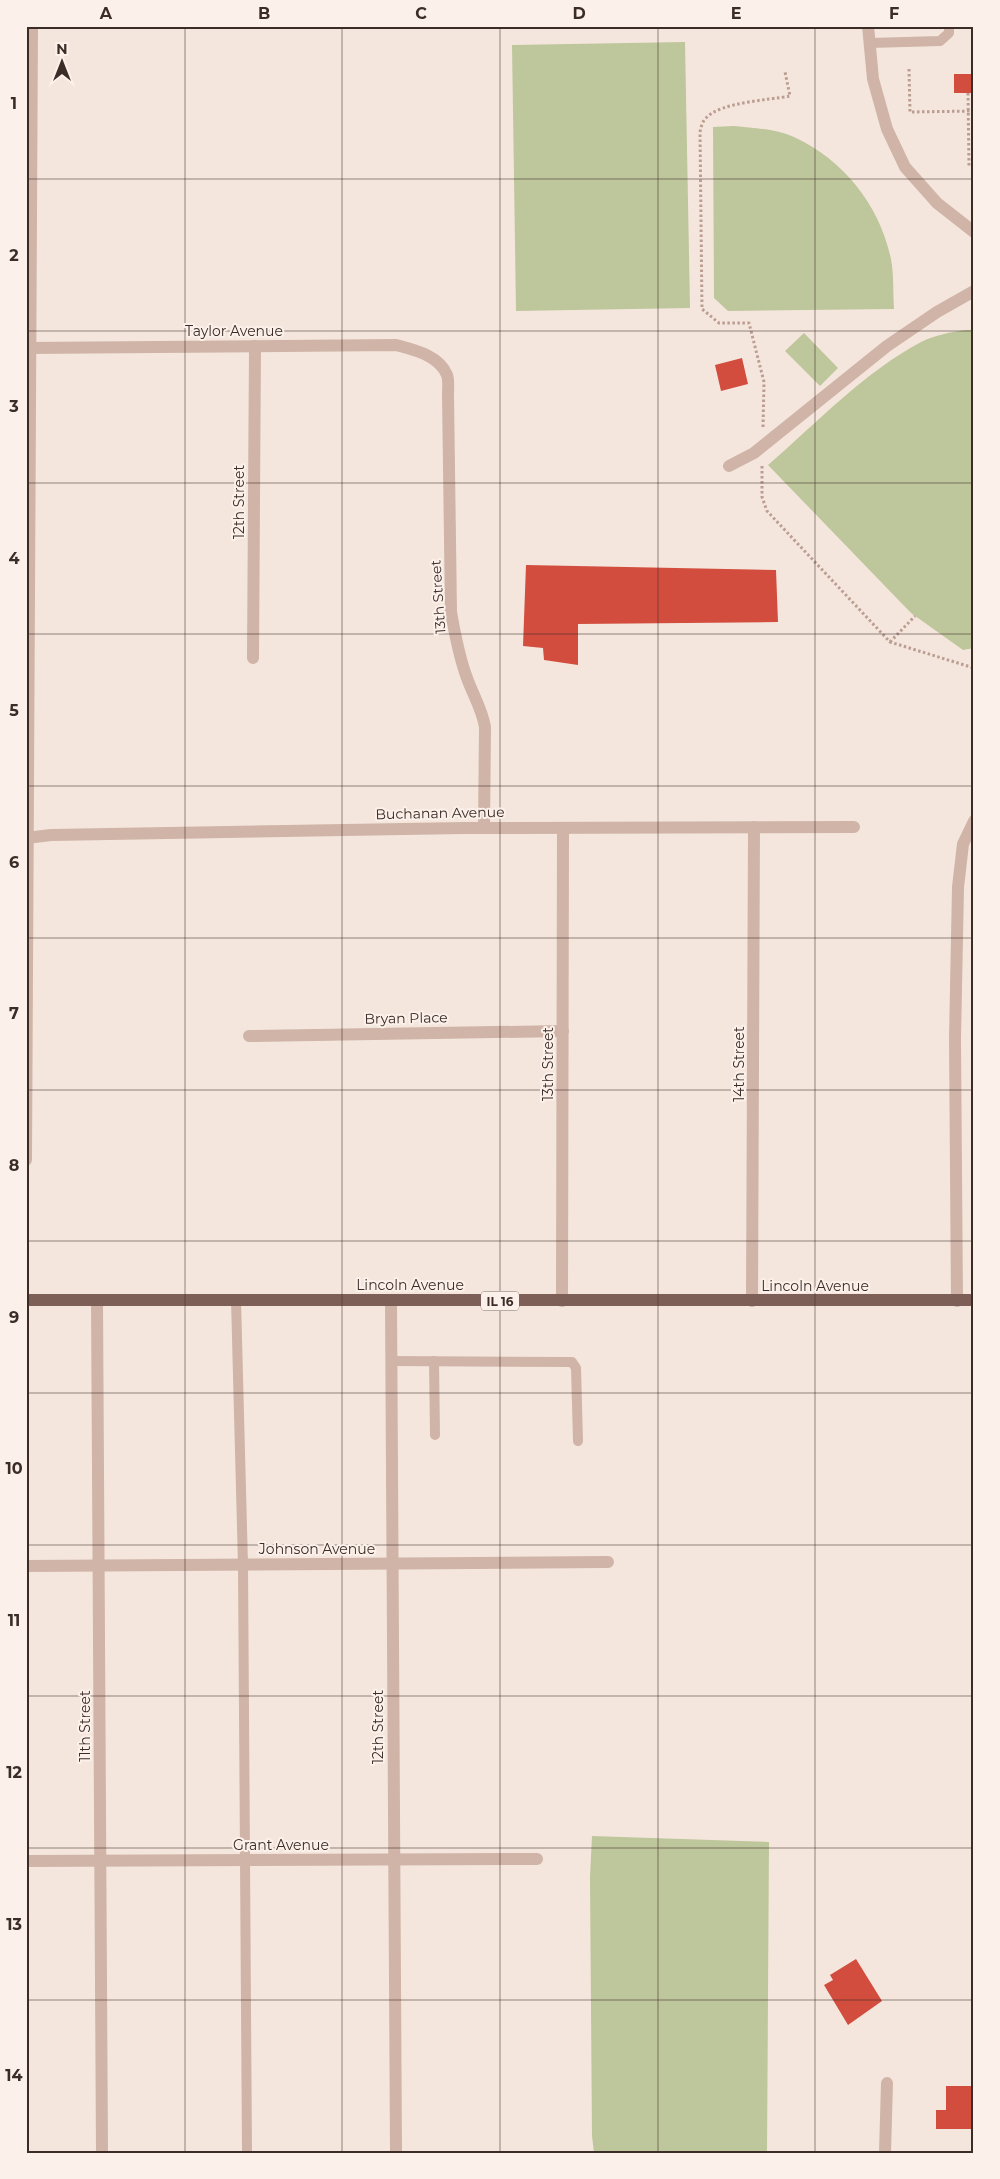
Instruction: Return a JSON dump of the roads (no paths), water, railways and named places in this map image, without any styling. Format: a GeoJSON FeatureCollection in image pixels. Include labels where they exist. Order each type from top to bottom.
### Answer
{"type":"FeatureCollection","features":[{"type":"Feature","properties":{"kind":"main road","name":"Lincoln Avenue"},"geometry":{"type":"LineString","coordinates":[[26,1300],[974,1300]]}},
{"type":"Feature","properties":{"kind":"street"},"geometry":{"type":"LineString","coordinates":[[26,1160],[28,348],[32,26]]}},
{"type":"Feature","properties":{"kind":"street"},"geometry":{"type":"LineString","coordinates":[[868,26],[873,78],[887,129],[905,167],[937,203],[974,232]]}},
{"type":"Feature","properties":{"kind":"street"},"geometry":{"type":"LineString","coordinates":[[729,466],[763,446],[887,346],[937,312],[974,291]]}},
{"type":"Feature","properties":{"kind":"street","name":"Taylor Avenue"},"geometry":{"type":"LineString","coordinates":[[28,348],[396,345],[423,353],[438,362]]}},
{"type":"Feature","properties":{"kind":"street","name":"12th Street"},"geometry":{"type":"LineString","coordinates":[[253,658],[255,346]]}},
{"type":"Feature","properties":{"kind":"street","name":"13th Street"},"geometry":{"type":"LineString","coordinates":[[438,362],[447,375],[451,612],[457,646],[467,678],[483,714],[485,727],[484,828]]}},
{"type":"Feature","properties":{"kind":"street"},"geometry":{"type":"LineString","coordinates":[[957,1301],[956,1040],[958,887],[963,844],[974,821]]}},
{"type":"Feature","properties":{"kind":"street","name":"14th Street"},"geometry":{"type":"LineString","coordinates":[[752,1301],[754,827]]}},
{"type":"Feature","properties":{"kind":"street","name":"Buchanan Avenue"},"geometry":{"type":"LineString","coordinates":[[27,838],[51,835],[484,828],[854,827]]}},
{"type":"Feature","properties":{"kind":"street","name":"13th Street"},"geometry":{"type":"LineString","coordinates":[[562,1301],[564,828]]}},
{"type":"Feature","properties":{"kind":"street","name":"Bryan Place"},"geometry":{"type":"LineString","coordinates":[[250,1036],[563,1031]]}},
{"type":"Feature","properties":{"kind":"street","name":"11th Street"},"geometry":{"type":"LineString","coordinates":[[97,1300],[102,2153]]}},
{"type":"Feature","properties":{"kind":"street","name":"12th Street"},"geometry":{"type":"LineString","coordinates":[[391,1300],[396,2153]]}},
{"type":"Feature","properties":{"kind":"street","name":"Johnson Avenue"},"geometry":{"type":"LineString","coordinates":[[26,1566],[608,1562]]}},
{"type":"Feature","properties":{"kind":"street","name":"Grant Avenue"},"geometry":{"type":"LineString","coordinates":[[26,1861],[537,1859]]}},
{"type":"Feature","properties":{"kind":"street"},"geometry":{"type":"LineString","coordinates":[[885,2153],[887,2083]]}},
{"type":"Feature","properties":{"kind":"lane"},"geometry":{"type":"LineString","coordinates":[[870,43],[940,41],[949,33],[949,26]]}},
{"type":"Feature","properties":{"kind":"lane"},"geometry":{"type":"LineString","coordinates":[[236,1300],[243,1565],[247,2153]]}},
{"type":"Feature","properties":{"kind":"lane"},"geometry":{"type":"LineString","coordinates":[[391,1361],[572,1362],[576,1368],[578,1441]]}},
{"type":"Feature","properties":{"kind":"lane"},"geometry":{"type":"LineString","coordinates":[[434,1361],[435,1435]]}}]}
